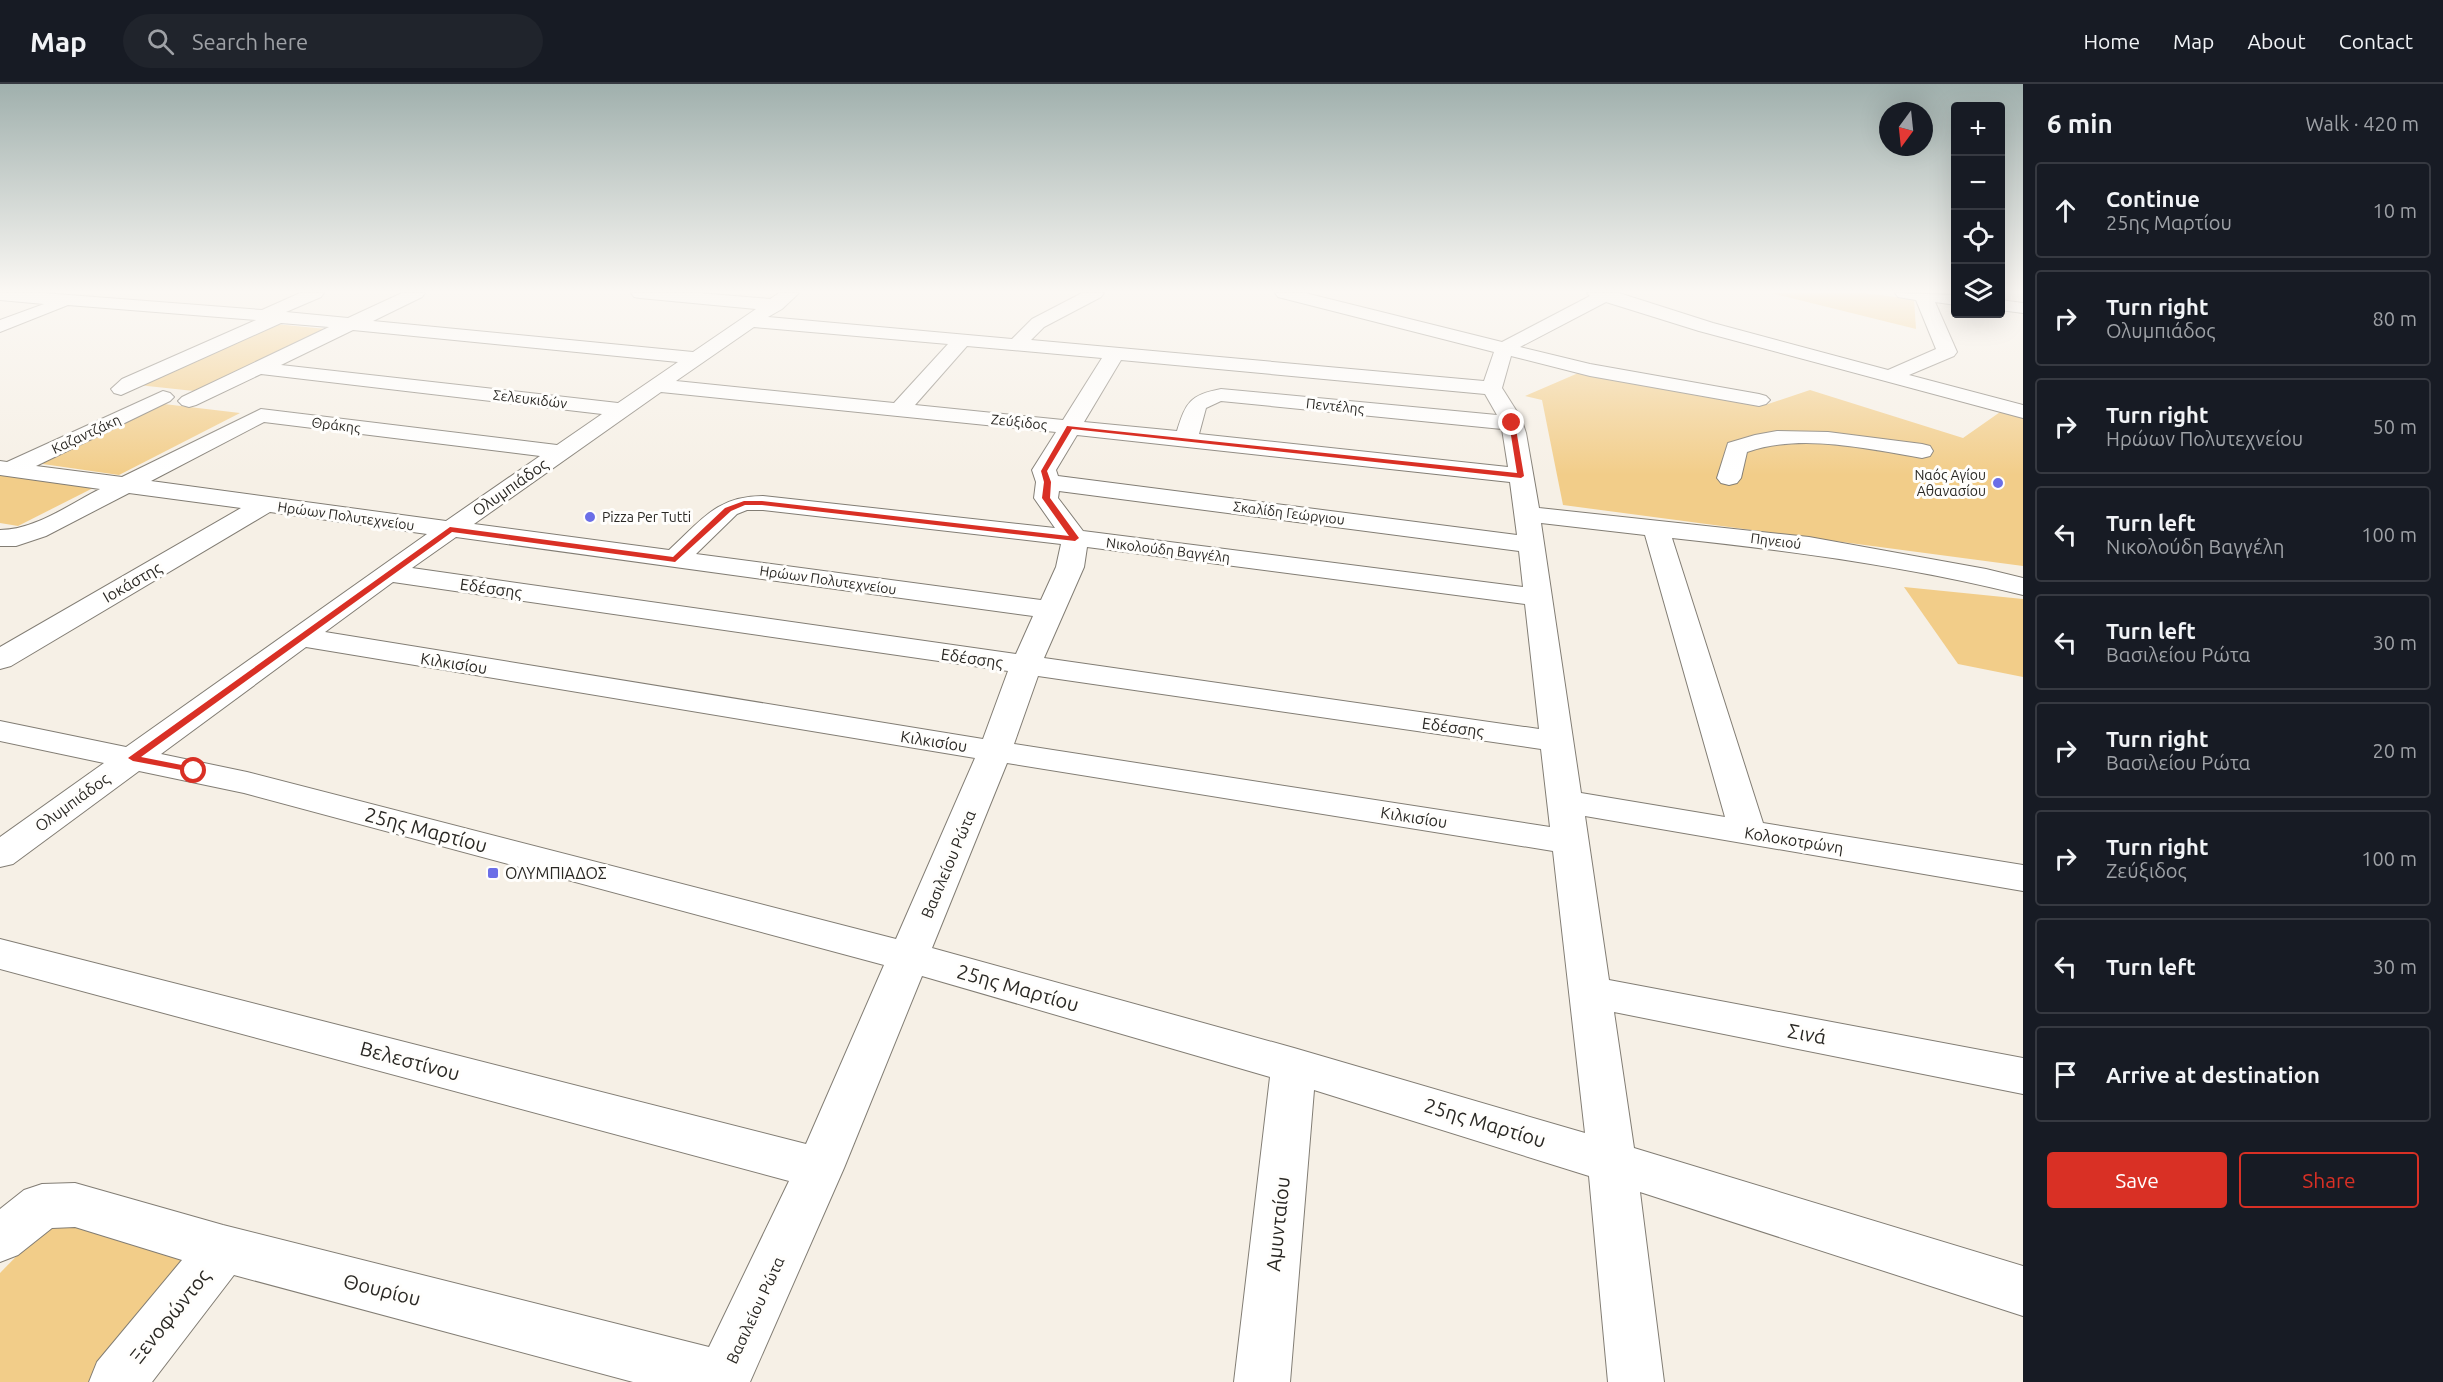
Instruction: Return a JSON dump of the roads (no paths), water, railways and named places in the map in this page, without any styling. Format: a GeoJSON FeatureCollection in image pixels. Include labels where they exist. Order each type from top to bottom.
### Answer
{"type":"FeatureCollection","features":[{"type":"Feature","properties":{"kind":"street","name":"Καζαντζάκη"},"geometry":{"type":"LineString","coordinates":[[121,389],[191,354]]}},
{"type":"Feature","properties":{"kind":"street"},"geometry":{"type":"LineString","coordinates":[[189,400],[288,354]]}},
{"type":"Feature","properties":{"kind":"street"},"geometry":{"type":"LineString","coordinates":[[654,354],[699,358]]}},
{"type":"Feature","properties":{"kind":"street","name":"Ολυμπιάδος"},"geometry":{"type":"LineString","coordinates":[[0,855],[388,573],[705,354]]}},
{"type":"Feature","properties":{"kind":"street"},"geometry":{"type":"LineString","coordinates":[[900,409],[950,354]]}},
{"type":"Feature","properties":{"kind":"street"},"geometry":{"type":"LineString","coordinates":[[1075,538],[1046,498],[1048,482],[1044,471],[1115,354]]}},
{"type":"Feature","properties":{"kind":"street"},"geometry":{"type":"LineString","coordinates":[[1121,354],[1492,388]]}},
{"type":"Feature","properties":{"kind":"street"},"geometry":{"type":"LineString","coordinates":[[1503,354],[1492,388],[1512,423],[1529,529],[1566,802],[1569,842],[1591,992],[1612,1162],[1635,1382]]}},
{"type":"Feature","properties":{"kind":"street"},"geometry":{"type":"LineString","coordinates":[[1527,354],[1590,370],[1759,400]]}},
{"type":"Feature","properties":{"kind":"street"},"geometry":{"type":"LineString","coordinates":[[1806,354],[2023,412]]}},
{"type":"Feature","properties":{"kind":"street"},"geometry":{"type":"LineString","coordinates":[[1890,376],[1943,354]]}},
{"type":"Feature","properties":{"kind":"street","name":"Σελευκιδών"},"geometry":{"type":"LineString","coordinates":[[257,368],[624,410]]}},
{"type":"Feature","properties":{"kind":"street","name":"Ζεύξιδος"},"geometry":{"type":"LineString","coordinates":[[660,386],[900,409],[1521,476]]}},
{"type":"Feature","properties":{"kind":"street","name":"Θράκης"},"geometry":{"type":"LineString","coordinates":[[121,389],[264,411],[261,416],[561,452]]}},
{"type":"Feature","properties":{"kind":"street","name":"Πεντέλης"},"geometry":{"type":"LineString","coordinates":[[1186,439],[1197,403],[1204,398],[1221,395],[1512,423]]}},
{"type":"Feature","properties":{"kind":"street","name":"Καζαντζάκη"},"geometry":{"type":"LineString","coordinates":[[4,469],[164,397]]}},
{"type":"Feature","properties":{"kind":"street"},"geometry":{"type":"LineString","coordinates":[[0,538],[16,538],[37,531],[261,416]]}},
{"type":"Feature","properties":{"kind":"street"},"geometry":{"type":"LineString","coordinates":[[1729,478],[1736,448],[1762,439],[1851,440],[1922,451]]}},
{"type":"Feature","properties":{"kind":"street","name":"Ηρώων Πολυτεχνείου"},"geometry":{"type":"LineString","coordinates":[[4,469],[1049,610]]}},
{"type":"Feature","properties":{"kind":"street","name":"Σκαλίδη Γεώργιου"},"geometry":{"type":"LineString","coordinates":[[1048,482],[1529,529]]}},
{"type":"Feature","properties":{"kind":"street","name":"Νικολούδη Βαγγέλη"},"geometry":{"type":"LineString","coordinates":[[675,559],[723,513],[744,503],[762,503],[1075,538],[1538,597]]}},
{"type":"Feature","properties":{"kind":"street","name":"Ιοκάστης"},"geometry":{"type":"LineString","coordinates":[[0,660],[264,505]]}},
{"type":"Feature","properties":{"kind":"street"},"geometry":{"type":"LineString","coordinates":[[1656,527],[1748,832]]}},
{"type":"Feature","properties":{"kind":"street","name":"Πηνειού"},"geometry":{"type":"LineString","coordinates":[[1529,529],[1656,527],[1836,549],[2023,587]]}},
{"type":"Feature","properties":{"kind":"street","name":"Βασιλείου Ρώτα"},"geometry":{"type":"LineString","coordinates":[[722,1380],[820,1168],[909,957],[995,751],[1026,665],[1070,567],[1075,538]]}},
{"type":"Feature","properties":{"kind":"street","name":"Εδέσσης"},"geometry":{"type":"LineString","coordinates":[[388,573],[1556,741]]}},
{"type":"Feature","properties":{"kind":"street","name":"Κιλκισίου"},"geometry":{"type":"LineString","coordinates":[[299,638],[1569,842]]}},
{"type":"Feature","properties":{"kind":"street","name":"25ης Μαρτίου"},"geometry":{"type":"LineString","coordinates":[[0,731],[247,783],[909,957],[1294,1066],[1612,1162],[2023,1291]]}},
{"type":"Feature","properties":{"kind":"street","name":"Κολοκοτρώνη"},"geometry":{"type":"LineString","coordinates":[[1566,802],[2023,878]]}},
{"type":"Feature","properties":{"kind":"street","name":"Βελεστίνου"},"geometry":{"type":"LineString","coordinates":[[0,954],[820,1168]]}},
{"type":"Feature","properties":{"kind":"street","name":"Σινά"},"geometry":{"type":"LineString","coordinates":[[1591,992],[2023,1076]]}},
{"type":"Feature","properties":{"kind":"street","name":"Αμυνταίου"},"geometry":{"type":"LineString","coordinates":[[1262,1382],[1294,1066]]}},
{"type":"Feature","properties":{"kind":"street","name":"Θουρίου"},"geometry":{"type":"LineString","coordinates":[[0,1239],[42,1206],[75,1205],[224,1250],[722,1380]]}},
{"type":"Feature","properties":{"kind":"street","name":"Ξενοφώντος"},"geometry":{"type":"LineString","coordinates":[[117,1382],[224,1250]]}},
{"type":"Feature","properties":{"kind":"place","name":"Ναός Αγίου Αθανασίου"},"geometry":{"type":"Point","coordinates":[1998,483]}},
{"type":"Feature","properties":{"kind":"place","name":"Pizza Per Tutti"},"geometry":{"type":"Point","coordinates":[590,517]}},
{"type":"Feature","properties":{"kind":"place","name":"ΟΛΥΜΠΙΑΔΟΣ"},"geometry":{"type":"Point","coordinates":[493,873]}}]}
